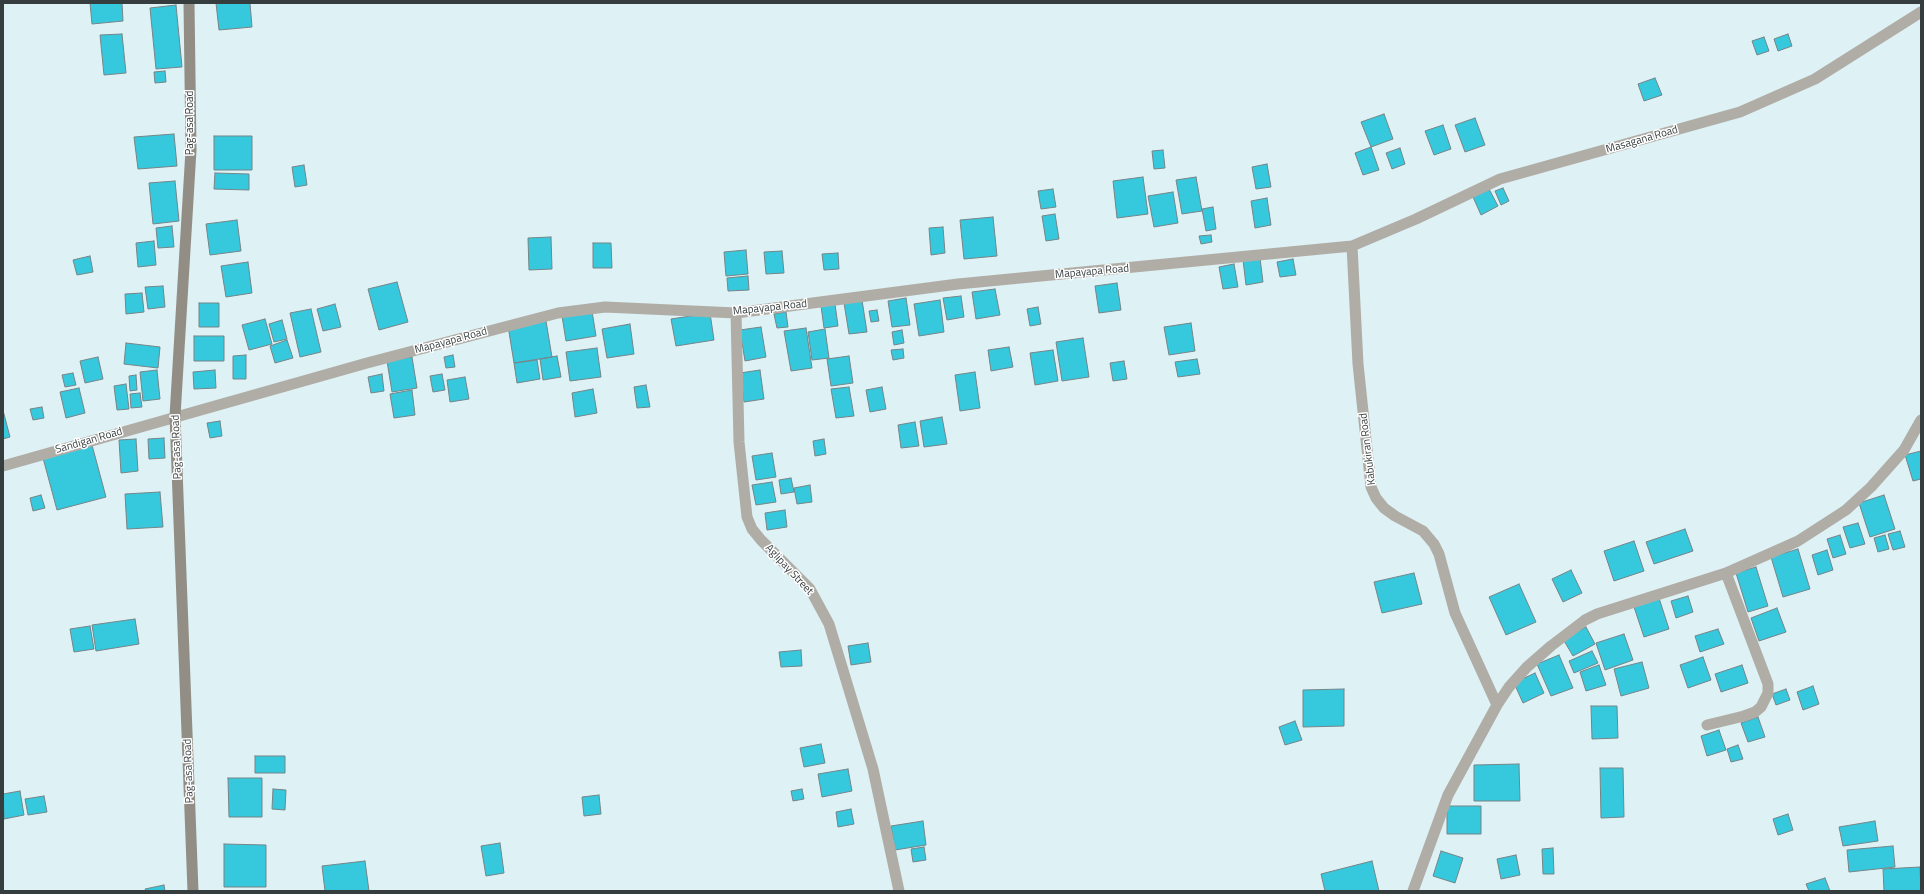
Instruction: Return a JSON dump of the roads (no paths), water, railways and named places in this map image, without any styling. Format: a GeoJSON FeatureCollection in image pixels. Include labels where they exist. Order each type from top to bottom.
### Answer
{"type":"FeatureCollection","features":[{"type":"Feature","properties":{"kind":"main road","name":"Pag-asa Road"},"geometry":{"type":"LineString","coordinates":[[189,3],[191,150],[175,416],[193,891]]}},
{"type":"Feature","properties":{"kind":"street","name":"Masagana Road"},"geometry":{"type":"LineString","coordinates":[[1352,246],[1416,220],[1500,179],[1740,112],[1815,79],[1921,12]]}},
{"type":"Feature","properties":{"kind":"street","name":"Mapayapa Road"},"geometry":{"type":"LineString","coordinates":[[175,416],[367,363],[558,313],[605,307],[736,313],[958,284],[1352,246]]}},
{"type":"Feature","properties":{"kind":"street","name":"Kabukiran Road"},"geometry":{"type":"LineString","coordinates":[[1352,246],[1358,364],[1372,487],[1376,498],[1384,508],[1395,516],[1423,531],[1434,544],[1439,554],[1455,613],[1497,705]]}},
{"type":"Feature","properties":{"kind":"street","name":"Aglipay Street"},"geometry":{"type":"LineString","coordinates":[[736,313],[739,442],[747,517],[752,529],[761,540],[810,589],[828,624],[873,769],[899,891]]}},
{"type":"Feature","properties":{"kind":"street","name":"Sandigan Road"},"geometry":{"type":"LineString","coordinates":[[3,466],[175,416]]}},
{"type":"Feature","properties":{"kind":"street"},"geometry":{"type":"LineString","coordinates":[[1413,891],[1448,795],[1497,705],[1509,687],[1527,667],[1585,620],[1614,608],[1726,573],[1798,542],[1846,510],[1871,487],[1904,450],[1921,420]]}},
{"type":"Feature","properties":{"kind":"street"},"geometry":{"type":"LineString","coordinates":[[1707,725],[1755,712],[1761,707],[1768,693],[1768,684],[1726,573]]}}]}
